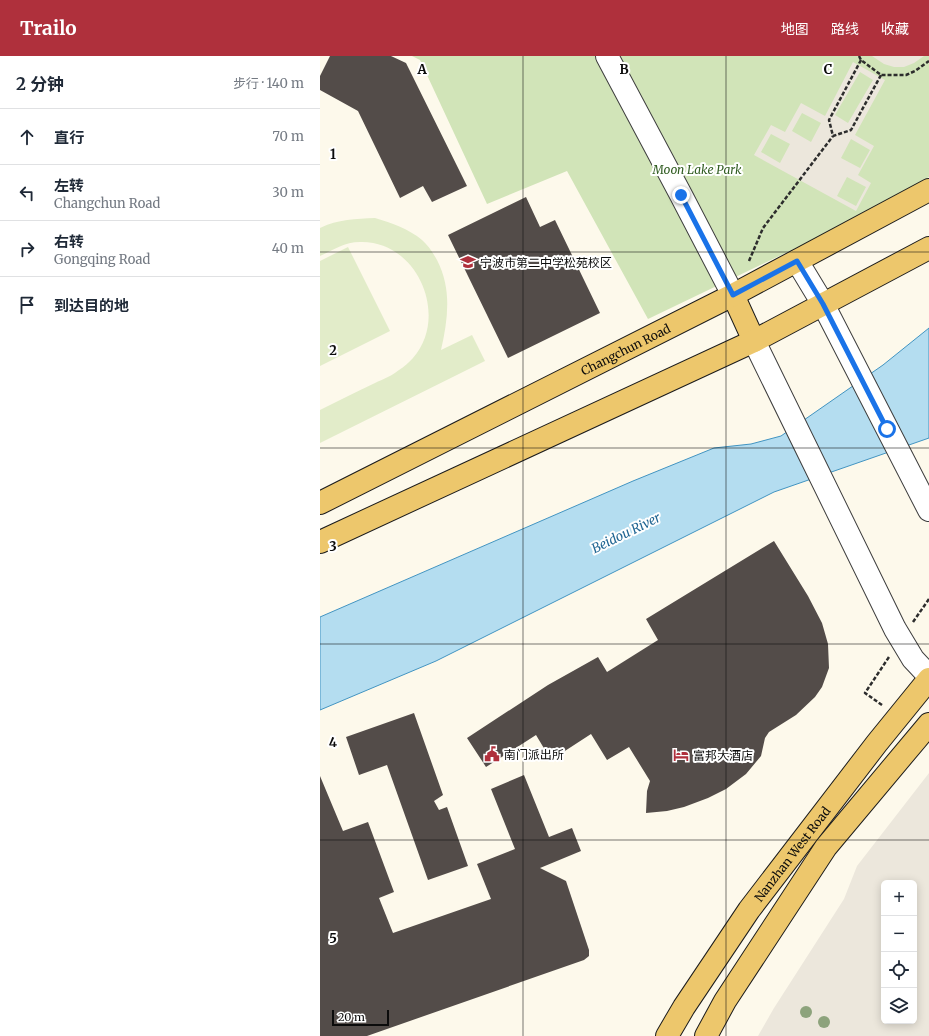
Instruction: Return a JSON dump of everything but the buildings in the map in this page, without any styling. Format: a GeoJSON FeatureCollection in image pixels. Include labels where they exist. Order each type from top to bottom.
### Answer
{"type":"FeatureCollection","features":[{"type":"Feature","properties":{"kind":"main road","name":"Changchun Road"},"geometry":{"type":"LineString","coordinates":[[320,503],[733,295],[929,190]]}},
{"type":"Feature","properties":{"kind":"main road"},"geometry":{"type":"LineString","coordinates":[[320,542],[754,341],[929,248]]}},
{"type":"Feature","properties":{"kind":"main road"},"geometry":{"type":"LineString","coordinates":[[733,295],[754,341]]}},
{"type":"Feature","properties":{"kind":"main road","name":"Nanzhan West Road"},"geometry":{"type":"LineString","coordinates":[[667,1036],[684,1007],[749,910],[876,743],[929,678]]}},
{"type":"Feature","properties":{"kind":"main road","name":"Nanzhan West Road"},"geometry":{"type":"LineString","coordinates":[[706,1036],[725,1001],[826,846],[929,724]]}},
{"type":"Feature","properties":{"kind":"street"},"geometry":{"type":"LineString","coordinates":[[607,56],[733,295]]}},
{"type":"Feature","properties":{"kind":"street"},"geometry":{"type":"LineString","coordinates":[[797,261],[823,304],[929,510]]}},
{"type":"Feature","properties":{"kind":"street"},"geometry":{"type":"LineString","coordinates":[[754,341],[895,629],[913,659],[929,678]]}},
{"type":"Feature","properties":{"kind":"path"},"geometry":{"type":"LineString","coordinates":[[859,56],[861,60],[881,75],[906,75],[915,71],[929,61]]}},
{"type":"Feature","properties":{"kind":"path"},"geometry":{"type":"LineString","coordinates":[[833,136],[829,120],[861,60]]}},
{"type":"Feature","properties":{"kind":"path"},"geometry":{"type":"LineString","coordinates":[[749,261],[764,228],[833,136],[851,130],[881,75]]}},
{"type":"Feature","properties":{"kind":"green space","name":"Moon Lake Park"},"geometry":{"type":"Polygon","coordinates":[[[412,56],[929,56],[929,177],[844,225],[648,319],[567,171],[487,204],[420,60],[412,56]]]}},
{"type":"Feature","properties":{"kind":"green space"},"geometry":{"type":"Polygon","coordinates":[[[375,218],[400,227],[417,236],[426,244],[437,260],[442,271],[447,293],[447,316],[441,350],[472,335],[485,361],[320,443],[320,410],[390,376],[405,366],[413,358],[424,341],[428,322],[428,302],[422,284],[412,267],[398,253],[380,245],[355,242],[334,249],[320,256],[320,228],[340,221],[375,218]]]}},
{"type":"Feature","properties":{"kind":"green space"},"geometry":{"type":"Polygon","coordinates":[[[348,247],[390,331],[320,366],[320,261],[348,247]]]}},
{"type":"Feature","properties":{"kind":"shaded area"},"geometry":{"type":"Polygon","coordinates":[[[872,56],[924,56],[914,63],[904,67],[894,67],[884,64],[872,56]]]}},
{"type":"Feature","properties":{"kind":"shaded area"},"geometry":{"type":"Polygon","coordinates":[[[853,62],[885,80],[855,135],[874,146],[858,175],[871,183],[856,211],[754,155],[771,125],[785,132],[801,103],[825,116],[853,62]],[[860,72],[835,115],[848,123],[873,80],[860,72]],[[802,113],[792,131],[811,142],[821,123],[802,113]],[[771,134],[761,152],[780,163],[790,144],[771,134]],[[851,139],[841,158],[860,168],[870,150],[851,139]],[[847,177],[837,196],[856,206],[866,187],[847,177]]]}},
{"type":"Feature","properties":{"kind":"shaded area"},"geometry":{"type":"Polygon","coordinates":[[[929,773],[929,1036],[758,1036],[774,1008],[844,899],[857,866],[929,773]]]}},
{"type":"Feature","properties":{"kind":"water","name":"Beidou River"},"geometry":{"type":"Polygon","coordinates":[[[929,328],[929,438],[774,492],[436,661],[320,710],[320,617],[633,481],[714,448],[751,444],[781,436],[883,365],[929,328]]]}},
{"type":"Feature","properties":{"kind":"place","name":"宁波市第二中学松苑校区"},"geometry":{"type":"Point","coordinates":[468,262]}},
{"type":"Feature","properties":{"kind":"place","name":"南门派出所"},"geometry":{"type":"Point","coordinates":[492,754]}},
{"type":"Feature","properties":{"kind":"place","name":"富邦大酒店"},"geometry":{"type":"Point","coordinates":[681,755]}},
{"type":"Feature","properties":{"kind":"route"},"geometry":{"type":"LineString","coordinates":[[681,195],[733,295],[797,261],[823,304],[887,429]]}}]}
